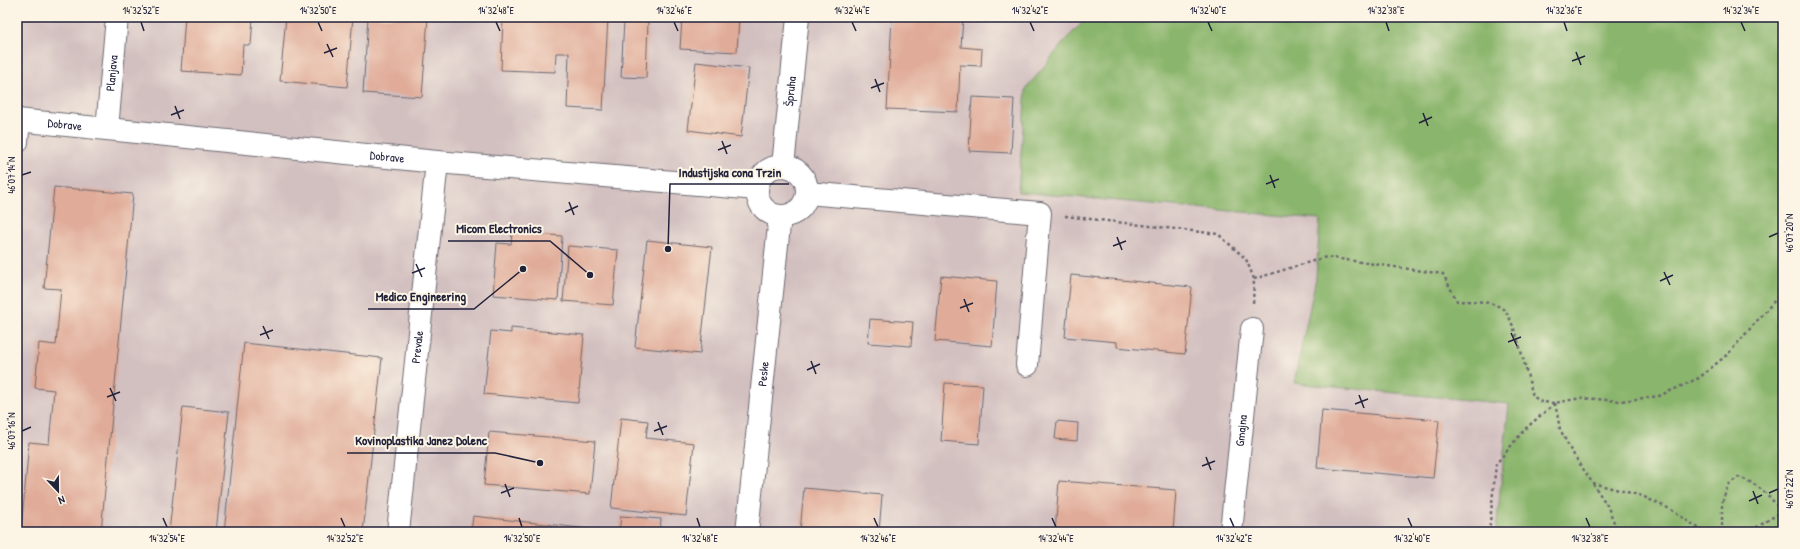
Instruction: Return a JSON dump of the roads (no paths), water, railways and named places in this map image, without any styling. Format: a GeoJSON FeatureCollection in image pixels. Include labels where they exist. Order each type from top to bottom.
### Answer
{"type":"FeatureCollection","features":[{"type":"Feature","properties":{"kind":"street","name":"Planjava"},"geometry":{"type":"LineString","coordinates":[[106,129],[118,17]]}},
{"type":"Feature","properties":{"kind":"street","name":"Špruha"},"geometry":{"type":"LineString","coordinates":[[783,166],[798,17]]}},
{"type":"Feature","properties":{"kind":"street","name":"Dobrave"},"geometry":{"type":"LineString","coordinates":[[18,120],[437,162],[757,189]]}},
{"type":"Feature","properties":{"kind":"street"},"geometry":{"type":"LineString","coordinates":[[17,142],[18,120]]}},
{"type":"Feature","properties":{"kind":"street","name":"Prevale"},"geometry":{"type":"LineString","coordinates":[[398,532],[437,162]]}},
{"type":"Feature","properties":{"kind":"street"},"geometry":{"type":"LineString","coordinates":[[783,166],[791,168],[803,178],[807,193],[801,207],[795,212],[780,216],[766,210],[758,197],[757,189],[758,182],[768,170],[783,166]]}},
{"type":"Feature","properties":{"kind":"street"},"geometry":{"type":"LineString","coordinates":[[807,193],[1040,213],[1027,365]]}},
{"type":"Feature","properties":{"kind":"street","name":"Peske"},"geometry":{"type":"LineString","coordinates":[[747,532],[780,216]]}},
{"type":"Feature","properties":{"kind":"street","name":"Gmajna"},"geometry":{"type":"LineString","coordinates":[[1231,532],[1252,329]]}},
{"type":"Feature","properties":{"kind":"place","name":"Industijska cona Trzin"},"geometry":{"type":"Point","coordinates":[668,249]}},
{"type":"Feature","properties":{"kind":"place","name":"Medico Engineering"},"geometry":{"type":"Point","coordinates":[523,269]}},
{"type":"Feature","properties":{"kind":"place","name":"Micom Electronics"},"geometry":{"type":"Point","coordinates":[590,275]}},
{"type":"Feature","properties":{"kind":"place","name":"Kovinoplastika Janez Dolenc"},"geometry":{"type":"Point","coordinates":[540,463]}}]}
